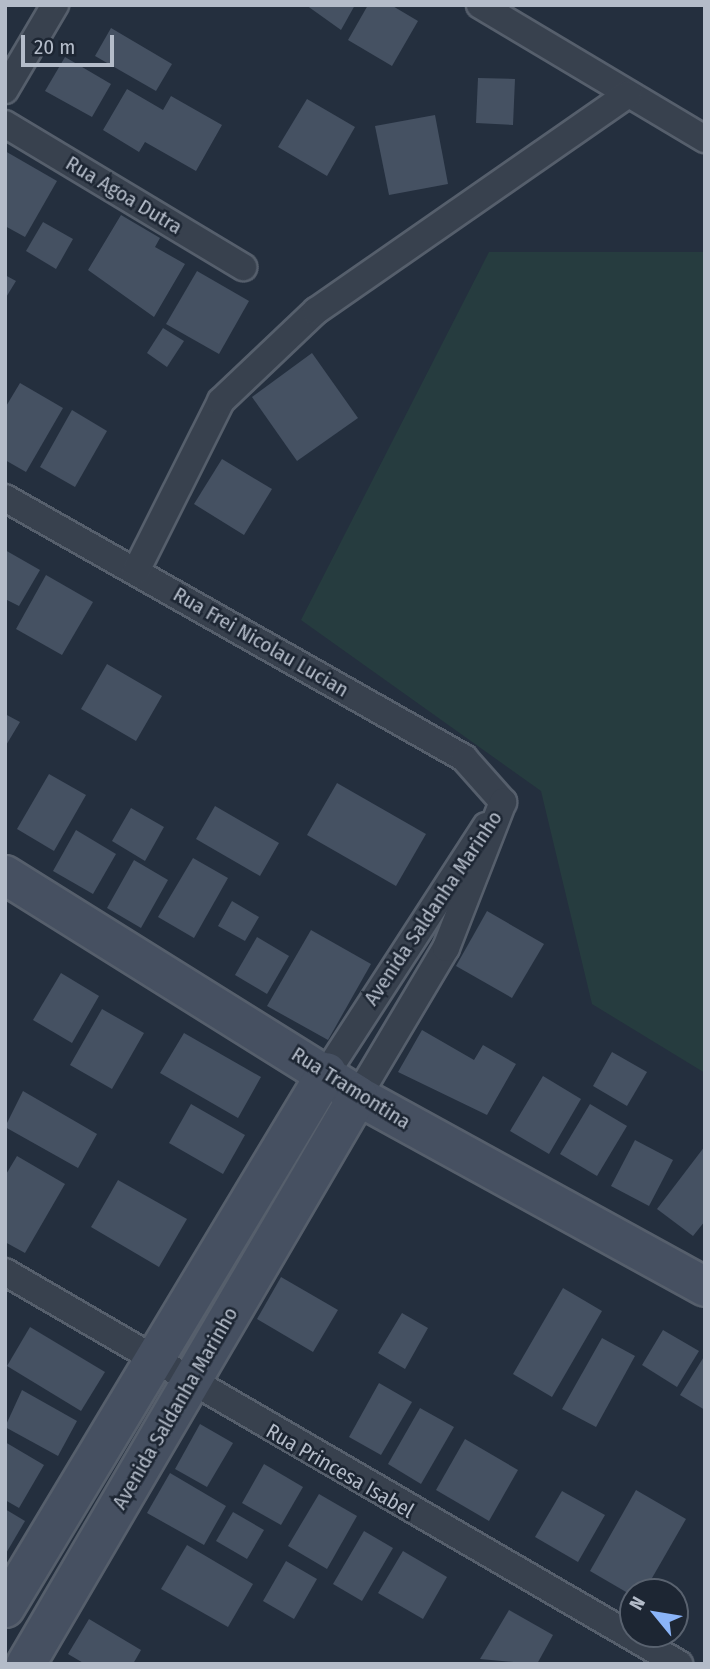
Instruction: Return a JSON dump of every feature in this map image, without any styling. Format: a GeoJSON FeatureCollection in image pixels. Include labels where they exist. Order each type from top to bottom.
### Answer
{"type":"FeatureCollection","features":[{"type":"Feature","properties":{"kind":"street"},"geometry":{"type":"LineString","coordinates":[[5,90],[55,5]]}},
{"type":"Feature","properties":{"kind":"street"},"geometry":{"type":"LineString","coordinates":[[487,10],[705,139]]}},
{"type":"Feature","properties":{"kind":"street"},"geometry":{"type":"LineString","coordinates":[[136,571],[221,401],[316,312],[628,94]]}},
{"type":"Feature","properties":{"kind":"street","name":"Rua Agoa Dutra"},"geometry":{"type":"LineString","coordinates":[[5,124],[243,267]]}},
{"type":"Feature","properties":{"kind":"street","name":"Rua Frei Nicolau Lucian"},"geometry":{"type":"LineString","coordinates":[[5,498],[464,758],[503,802]]}},
{"type":"Feature","properties":{"kind":"street","name":"Avenida Saldanha Marinho"},"geometry":{"type":"LineString","coordinates":[[5,1608],[327,1072],[503,802]]}},
{"type":"Feature","properties":{"kind":"street","name":"Avenida Saldanha Marinho"},"geometry":{"type":"LineString","coordinates":[[26,1664],[446,948],[503,802]]}},
{"type":"Feature","properties":{"kind":"street","name":"Rua Tramontina"},"geometry":{"type":"LineString","coordinates":[[5,875],[327,1072],[358,1096],[705,1287]]}},
{"type":"Feature","properties":{"kind":"street","name":"Rua Princesa Isabel"},"geometry":{"type":"LineString","coordinates":[[5,1272],[153,1359],[189,1384],[679,1664]]}},
{"type":"Feature","properties":{"kind":"street"},"geometry":{"type":"LineString","coordinates":[[5,1657],[16,1664]]}},
{"type":"Feature","properties":{"kind":"green space"},"geometry":{"type":"Polygon","coordinates":[[[489,252],[705,252],[705,1073],[592,1004],[541,791],[301,620],[489,252]]]}},
{"type":"Feature","properties":{"kind":"building"},"geometry":{"type":"Polygon","coordinates":[[[306,5],[355,5],[341,30],[306,5]]]}},
{"type":"Feature","properties":{"kind":"building"},"geometry":{"type":"Polygon","coordinates":[[[368,5],[391,5],[418,21],[392,66],[348,40],[368,5]]]}},
{"type":"Feature","properties":{"kind":"building"},"geometry":{"type":"Polygon","coordinates":[[[111,28],[172,64],[156,91],[95,56],[111,28]]]}},
{"type":"Feature","properties":{"kind":"building"},"geometry":{"type":"Polygon","coordinates":[[[65,57],[111,84],[92,117],[45,91],[65,57]]]}},
{"type":"Feature","properties":{"kind":"building"},"geometry":{"type":"Polygon","coordinates":[[[478,78],[515,79],[513,125],[476,123],[478,78]]]}},
{"type":"Feature","properties":{"kind":"building"},"geometry":{"type":"Polygon","coordinates":[[[127,89],[163,110],[171,96],[222,125],[196,171],[145,142],[139,152],[103,130],[127,89]]]}},
{"type":"Feature","properties":{"kind":"building"},"geometry":{"type":"Polygon","coordinates":[[[307,99],[355,127],[327,176],[278,147],[307,99]]]}},
{"type":"Feature","properties":{"kind":"building"},"geometry":{"type":"Polygon","coordinates":[[[435,115],[448,184],[389,195],[375,126],[435,115]]]}},
{"type":"Feature","properties":{"kind":"building"},"geometry":{"type":"Polygon","coordinates":[[[5,151],[57,181],[25,237],[5,226],[5,151]]]}},
{"type":"Feature","properties":{"kind":"building"},"geometry":{"type":"Polygon","coordinates":[[[121,215],[160,238],[155,247],[185,264],[154,317],[88,270],[121,215]]]}},
{"type":"Feature","properties":{"kind":"building"},"geometry":{"type":"Polygon","coordinates":[[[43,222],[73,239],[56,269],[26,251],[43,222]]]}},
{"type":"Feature","properties":{"kind":"building"},"geometry":{"type":"Polygon","coordinates":[[[197,271],[249,301],[219,354],[166,324],[197,271]]]}},
{"type":"Feature","properties":{"kind":"building"},"geometry":{"type":"Polygon","coordinates":[[[5,275],[16,281],[5,299],[5,275]]]}},
{"type":"Feature","properties":{"kind":"building"},"geometry":{"type":"Polygon","coordinates":[[[163,328],[184,341],[167,367],[147,353],[163,328]]]}},
{"type":"Feature","properties":{"kind":"building"},"geometry":{"type":"Polygon","coordinates":[[[312,353],[358,418],[297,461],[252,397],[312,353]]]}},
{"type":"Feature","properties":{"kind":"building"},"geometry":{"type":"Polygon","coordinates":[[[20,383],[63,408],[26,472],[5,460],[5,408],[20,383]]]}},
{"type":"Feature","properties":{"kind":"building"},"geometry":{"type":"Polygon","coordinates":[[[72,410],[107,431],[75,487],[40,467],[72,410]]]}},
{"type":"Feature","properties":{"kind":"building"},"geometry":{"type":"Polygon","coordinates":[[[222,459],[272,489],[244,535],[194,504],[222,459]]]}},
{"type":"Feature","properties":{"kind":"building"},"geometry":{"type":"Polygon","coordinates":[[[5,550],[40,570],[19,606],[5,599],[5,550]]]}},
{"type":"Feature","properties":{"kind":"building"},"geometry":{"type":"Polygon","coordinates":[[[46,575],[93,602],[62,655],[16,629],[46,575]]]}},
{"type":"Feature","properties":{"kind":"building"},"geometry":{"type":"Polygon","coordinates":[[[107,664],[162,696],[136,741],[81,709],[107,664]]]}},
{"type":"Feature","properties":{"kind":"building"},"geometry":{"type":"Polygon","coordinates":[[[5,714],[20,722],[5,747],[5,714]]]}},
{"type":"Feature","properties":{"kind":"building"},"geometry":{"type":"Polygon","coordinates":[[[49,774],[86,795],[54,851],[17,829],[49,774]]]}},
{"type":"Feature","properties":{"kind":"building"},"geometry":{"type":"Polygon","coordinates":[[[337,783],[426,834],[396,886],[307,835],[337,783]]]}},
{"type":"Feature","properties":{"kind":"building"},"geometry":{"type":"Polygon","coordinates":[[[215,806],[279,843],[260,876],[196,839],[215,806]]]}},
{"type":"Feature","properties":{"kind":"building"},"geometry":{"type":"Polygon","coordinates":[[[131,808],[164,827],[145,861],[112,841],[131,808]]]}},
{"type":"Feature","properties":{"kind":"building"},"geometry":{"type":"Polygon","coordinates":[[[76,830],[116,854],[93,894],[53,871],[76,830]]]}},
{"type":"Feature","properties":{"kind":"building"},"geometry":{"type":"Polygon","coordinates":[[[193,858],[228,878],[194,938],[158,917],[193,858]]]}},
{"type":"Feature","properties":{"kind":"building"},"geometry":{"type":"Polygon","coordinates":[[[134,860],[168,880],[141,928],[107,908],[134,860]]]}},
{"type":"Feature","properties":{"kind":"building"},"geometry":{"type":"Polygon","coordinates":[[[232,901],[259,917],[245,941],[218,926],[232,901]]]}},
{"type":"Feature","properties":{"kind":"building"},"geometry":{"type":"Polygon","coordinates":[[[487,911],[544,944],[512,998],[456,966],[487,911]]]}},
{"type":"Feature","properties":{"kind":"building"},"geometry":{"type":"Polygon","coordinates":[[[311,930],[371,964],[328,1040],[267,1006],[311,930]]]}},
{"type":"Feature","properties":{"kind":"building"},"geometry":{"type":"Polygon","coordinates":[[[257,937],[289,956],[267,994],[235,975],[257,937]]]}},
{"type":"Feature","properties":{"kind":"building"},"geometry":{"type":"Polygon","coordinates":[[[61,973],[99,996],[72,1043],[33,1020],[61,973]]]}},
{"type":"Feature","properties":{"kind":"building"},"geometry":{"type":"Polygon","coordinates":[[[102,1009],[144,1033],[112,1089],[70,1065],[102,1009]]]}},
{"type":"Feature","properties":{"kind":"building"},"geometry":{"type":"Polygon","coordinates":[[[422,1030],[474,1060],[483,1045],[516,1064],[487,1115],[398,1072],[422,1030]]]}},
{"type":"Feature","properties":{"kind":"building"},"geometry":{"type":"Polygon","coordinates":[[[184,1033],[261,1077],[238,1118],[160,1073],[184,1033]]]}},
{"type":"Feature","properties":{"kind":"building"},"geometry":{"type":"Polygon","coordinates":[[[612,1052],[647,1072],[627,1106],[593,1086],[612,1052]]]}},
{"type":"Feature","properties":{"kind":"building"},"geometry":{"type":"Polygon","coordinates":[[[543,1076],[581,1099],[549,1154],[510,1131],[543,1076]]]}},
{"type":"Feature","properties":{"kind":"building"},"geometry":{"type":"Polygon","coordinates":[[[23,1091],[97,1134],[78,1168],[5,1127],[23,1091]]]}},
{"type":"Feature","properties":{"kind":"building"},"geometry":{"type":"Polygon","coordinates":[[[191,1104],[245,1135],[223,1174],[169,1143],[191,1104]]]}},
{"type":"Feature","properties":{"kind":"building"},"geometry":{"type":"Polygon","coordinates":[[[590,1104],[627,1126],[597,1176],[560,1154],[590,1104]]]}},
{"type":"Feature","properties":{"kind":"building"},"geometry":{"type":"Polygon","coordinates":[[[635,1140],[673,1160],[649,1206],[611,1186],[635,1140]]]}},
{"type":"Feature","properties":{"kind":"building"},"geometry":{"type":"Polygon","coordinates":[[[705,1146],[705,1221],[693,1236],[657,1209],[705,1146]]]}},
{"type":"Feature","properties":{"kind":"building"},"geometry":{"type":"Polygon","coordinates":[[[17,1156],[65,1184],[25,1253],[5,1242],[5,1176],[17,1156]]]}},
{"type":"Feature","properties":{"kind":"building"},"geometry":{"type":"Polygon","coordinates":[[[118,1180],[187,1219],[159,1267],[91,1227],[118,1180]]]}},
{"type":"Feature","properties":{"kind":"building"},"geometry":{"type":"Polygon","coordinates":[[[281,1277],[338,1310],[313,1352],[257,1319],[281,1277]]]}},
{"type":"Feature","properties":{"kind":"building"},"geometry":{"type":"Polygon","coordinates":[[[563,1288],[602,1311],[552,1397],[513,1374],[563,1288]]]}},
{"type":"Feature","properties":{"kind":"building"},"geometry":{"type":"Polygon","coordinates":[[[402,1313],[428,1328],[405,1369],[378,1353],[402,1313]]]}},
{"type":"Feature","properties":{"kind":"building"},"geometry":{"type":"Polygon","coordinates":[[[30,1327],[105,1372],[81,1411],[7,1366],[30,1327]]]}},
{"type":"Feature","properties":{"kind":"building"},"geometry":{"type":"Polygon","coordinates":[[[663,1330],[699,1351],[677,1387],[642,1365],[663,1330]]]}},
{"type":"Feature","properties":{"kind":"building"},"geometry":{"type":"Polygon","coordinates":[[[602,1338],[635,1356],[596,1427],[562,1409],[602,1338]]]}},
{"type":"Feature","properties":{"kind":"building"},"geometry":{"type":"Polygon","coordinates":[[[705,1355],[705,1410],[680,1395],[705,1355]]]}},
{"type":"Feature","properties":{"kind":"building"},"geometry":{"type":"Polygon","coordinates":[[[379,1383],[412,1402],[381,1455],[349,1437],[379,1383]]]}},
{"type":"Feature","properties":{"kind":"building"},"geometry":{"type":"Polygon","coordinates":[[[22,1390],[77,1421],[58,1456],[5,1427],[22,1390]]]}},
{"type":"Feature","properties":{"kind":"building"},"geometry":{"type":"Polygon","coordinates":[[[420,1408],[454,1427],[421,1484],[388,1464],[420,1408]]]}},
{"type":"Feature","properties":{"kind":"building"},"geometry":{"type":"Polygon","coordinates":[[[200,1424],[233,1443],[207,1487],[175,1469],[200,1424]]]}},
{"type":"Feature","properties":{"kind":"building"},"geometry":{"type":"Polygon","coordinates":[[[465,1439],[518,1470],[489,1521],[436,1490],[465,1439]]]}},
{"type":"Feature","properties":{"kind":"building"},"geometry":{"type":"Polygon","coordinates":[[[5,1442],[44,1465],[19,1508],[5,1500],[5,1442]]]}},
{"type":"Feature","properties":{"kind":"building"},"geometry":{"type":"Polygon","coordinates":[[[264,1464],[303,1487],[281,1525],[242,1503],[264,1464]]]}},
{"type":"Feature","properties":{"kind":"building"},"geometry":{"type":"Polygon","coordinates":[[[170,1473],[226,1506],[204,1545],[147,1513],[170,1473]]]}},
{"type":"Feature","properties":{"kind":"building"},"geometry":{"type":"Polygon","coordinates":[[[636,1490],[686,1519],[652,1578],[619,1578],[619,1588],[590,1571],[636,1490]]]}},
{"type":"Feature","properties":{"kind":"building"},"geometry":{"type":"Polygon","coordinates":[[[562,1491],[605,1515],[578,1562],[535,1537],[562,1491]]]}},
{"type":"Feature","properties":{"kind":"building"},"geometry":{"type":"Polygon","coordinates":[[[319,1494],[357,1516],[327,1569],[288,1546],[319,1494]]]}},
{"type":"Feature","properties":{"kind":"building"},"geometry":{"type":"Polygon","coordinates":[[[5,1509],[25,1521],[5,1555],[5,1509]]]}},
{"type":"Feature","properties":{"kind":"building"},"geometry":{"type":"Polygon","coordinates":[[[233,1512],[264,1530],[247,1559],[216,1541],[233,1512]]]}},
{"type":"Feature","properties":{"kind":"building"},"geometry":{"type":"Polygon","coordinates":[[[364,1531],[393,1548],[362,1601],[333,1584],[364,1531]]]}},
{"type":"Feature","properties":{"kind":"building"},"geometry":{"type":"Polygon","coordinates":[[[187,1545],[253,1584],[228,1627],[161,1589],[187,1545]]]}},
{"type":"Feature","properties":{"kind":"building"},"geometry":{"type":"Polygon","coordinates":[[[403,1551],[447,1577],[423,1619],[378,1593],[403,1551]]]}},
{"type":"Feature","properties":{"kind":"building"},"geometry":{"type":"Polygon","coordinates":[[[286,1561],[317,1579],[294,1619],[263,1601],[286,1561]]]}},
{"type":"Feature","properties":{"kind":"building"},"geometry":{"type":"Polygon","coordinates":[[[509,1610],[553,1635],[537,1664],[480,1659],[509,1610]]]}},
{"type":"Feature","properties":{"kind":"building"},"geometry":{"type":"Polygon","coordinates":[[[89,1619],[141,1650],[133,1664],[85,1664],[68,1654],[89,1619]]]}}]}
